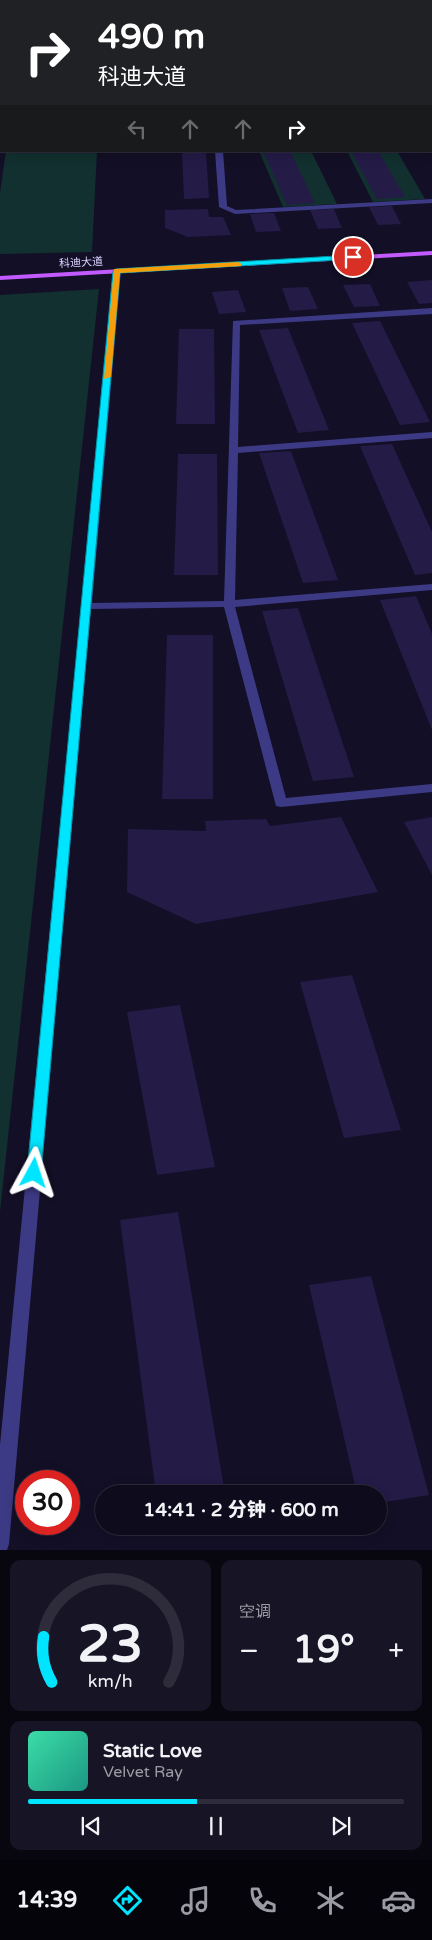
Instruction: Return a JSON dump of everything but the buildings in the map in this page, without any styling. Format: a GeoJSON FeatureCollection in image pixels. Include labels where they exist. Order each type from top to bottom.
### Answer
{"type":"FeatureCollection","features":[{"type":"Feature","properties":{"kind":"main road","name":"科迪大道"},"geometry":{"type":"LineString","coordinates":[[0,273],[432,248]]}},
{"type":"Feature","properties":{"kind":"main road","name":"科迪大道"},"geometry":{"type":"LineString","coordinates":[[0,278],[432,253]]}},
{"type":"Feature","properties":{"kind":"street"},"geometry":{"type":"LineString","coordinates":[[219,152],[223,207],[235,212],[432,201]]}},
{"type":"Feature","properties":{"kind":"street"},"geometry":{"type":"LineString","coordinates":[[0,1544],[116,271]]}},
{"type":"Feature","properties":{"kind":"street"},"geometry":{"type":"LineString","coordinates":[[432,311],[236,323],[229,604],[281,803],[432,788]]}},
{"type":"Feature","properties":{"kind":"street"},"geometry":{"type":"LineString","coordinates":[[233,450],[432,435]]}},
{"type":"Feature","properties":{"kind":"street"},"geometry":{"type":"LineString","coordinates":[[86,606],[229,604],[432,587]]}},
{"type":"Feature","properties":{"kind":"green space"},"geometry":{"type":"Polygon","coordinates":[[[6,152],[97,152],[92,252],[0,254],[0,193],[6,152]]]}},
{"type":"Feature","properties":{"kind":"green space"},"geometry":{"type":"Polygon","coordinates":[[[259,152],[311,152],[337,204],[283,207],[259,152]]]}},
{"type":"Feature","properties":{"kind":"green space"},"geometry":{"type":"Polygon","coordinates":[[[348,152],[398,152],[425,199],[373,202],[348,152]]]}},
{"type":"Feature","properties":{"kind":"green space"},"geometry":{"type":"Polygon","coordinates":[[[99,289],[0,1212],[0,295],[99,289]]]}},
{"type":"Feature","properties":{"kind":"slow traffic"},"geometry":{"type":"LineString","coordinates":[[107,377],[116,271],[238,264]]}},
{"type":"Feature","properties":{"kind":"route"},"geometry":{"type":"LineString","coordinates":[[34,1173],[116,271],[353,257]]}}]}
